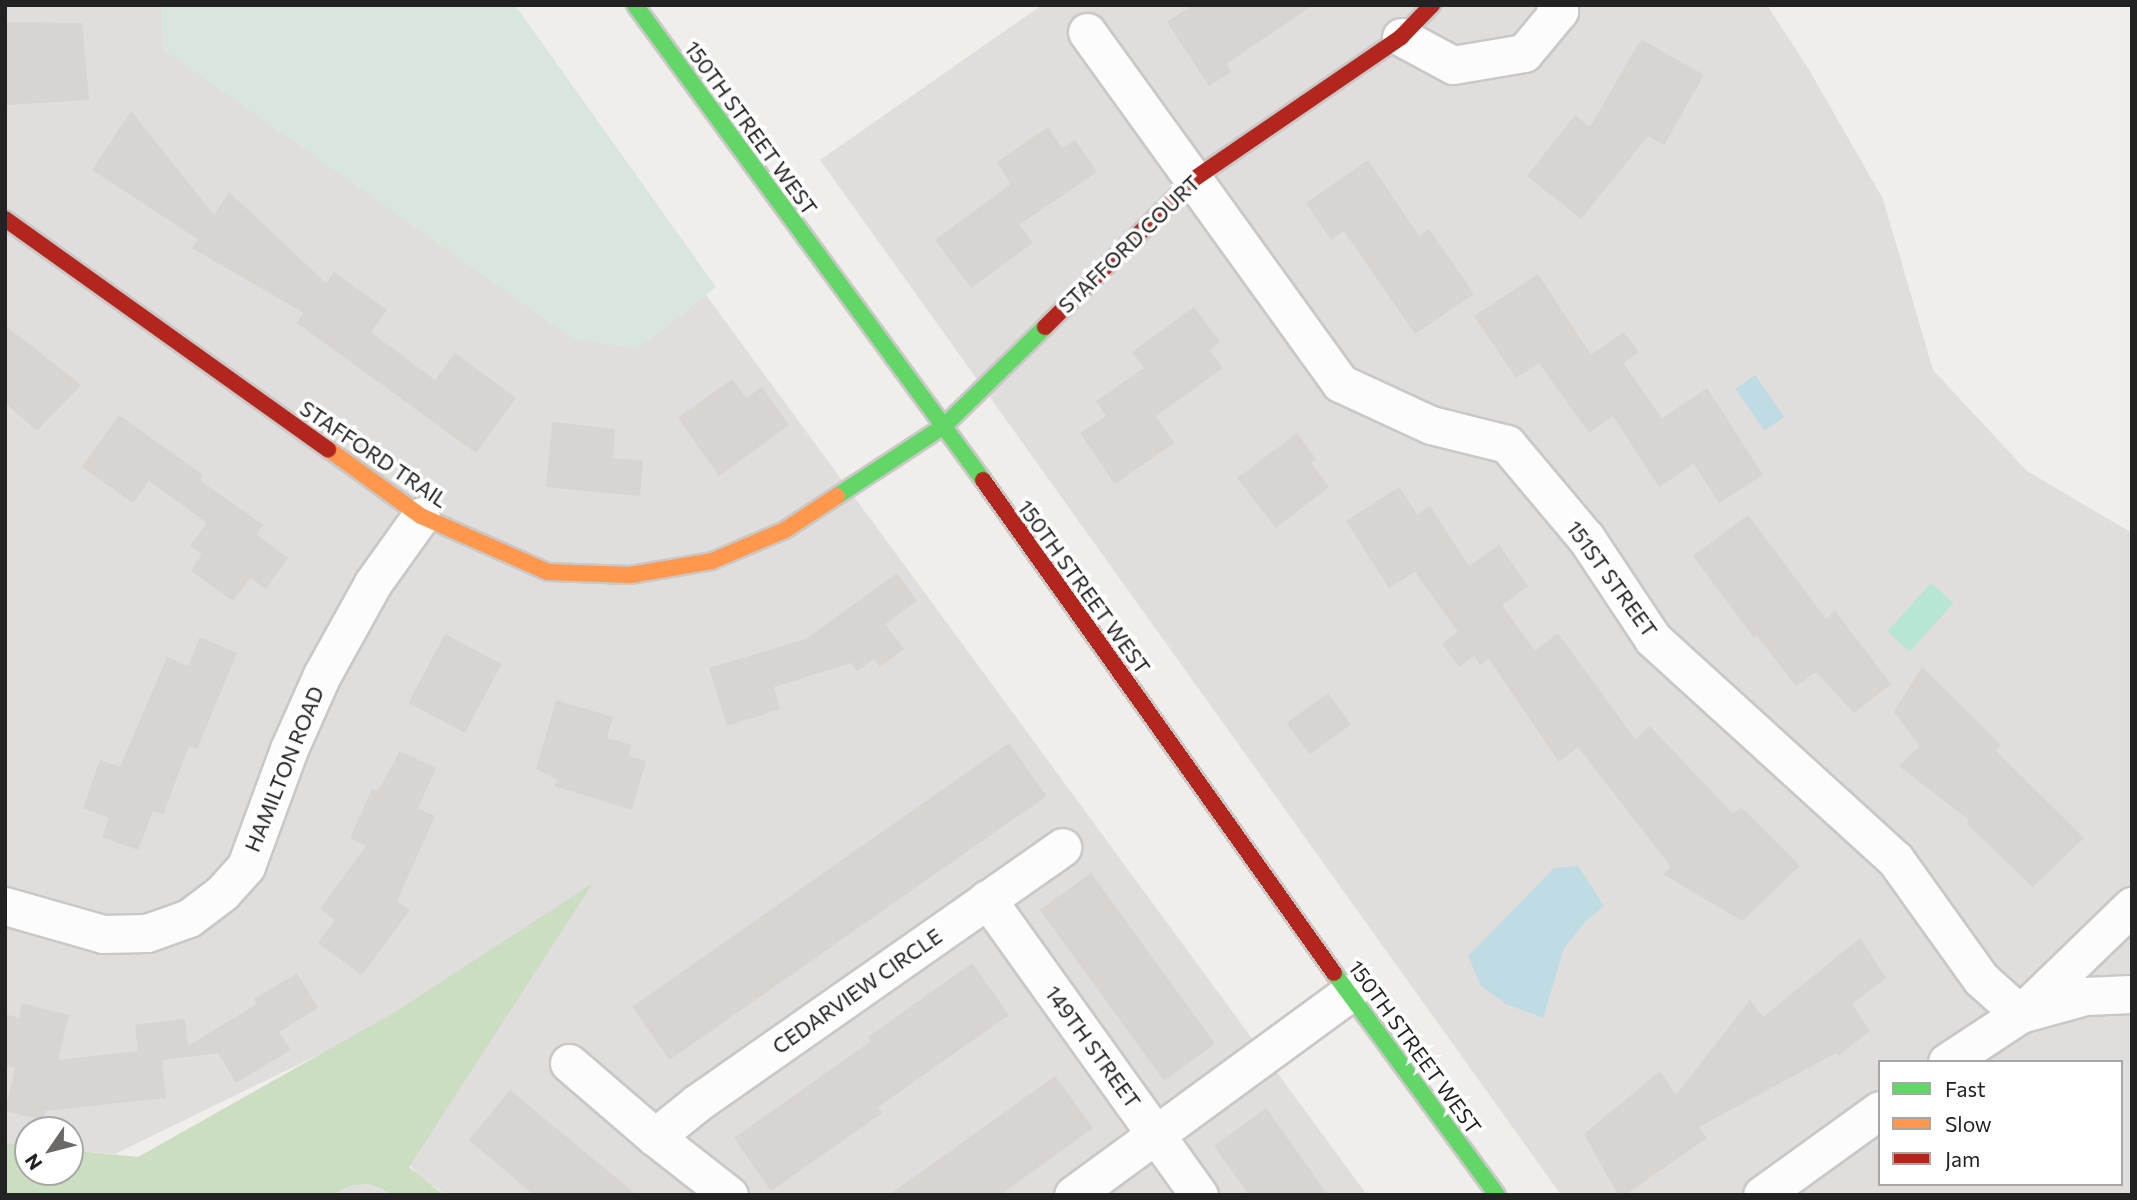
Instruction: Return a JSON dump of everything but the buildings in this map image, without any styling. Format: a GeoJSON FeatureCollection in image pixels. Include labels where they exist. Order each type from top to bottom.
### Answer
{"type":"FeatureCollection","features":[{"type":"Feature","properties":{"kind":"street","name":"150TH STREET WEST"},"geometry":{"type":"LineString","coordinates":[[635,5],[944,426],[1349,993],[1497,1195]]}},
{"type":"Feature","properties":{"kind":"street","name":"STAFFORD COURT"},"geometry":{"type":"LineString","coordinates":[[944,426],[1194,179],[1401,37],[1432,5]]}},
{"type":"Feature","properties":{"kind":"street"},"geometry":{"type":"LineString","coordinates":[[1401,37],[1453,65],[1524,53],[1559,11],[1555,5]]}},
{"type":"Feature","properties":{"kind":"street","name":"151ST STREET"},"geometry":{"type":"LineString","coordinates":[[1087,32],[1340,383],[1431,425],[1507,444],[1586,538],[1653,639],[1895,859],[1981,979],[2020,1014]]}},
{"type":"Feature","properties":{"kind":"street","name":"STAFFORD TRAIL"},"geometry":{"type":"LineString","coordinates":[[5,219],[421,516],[548,572],[630,575],[712,561],[785,530],[944,426]]}},
{"type":"Feature","properties":{"kind":"street","name":"HAMILTON ROAD"},"geometry":{"type":"LineString","coordinates":[[5,906],[103,934],[147,933],[189,918],[222,893],[246,866],[289,749],[321,675],[373,583],[421,516]]}},
{"type":"Feature","properties":{"kind":"street","name":"CEDARVIEW CIRCLE"},"geometry":{"type":"LineString","coordinates":[[655,1138],[697,1103],[1062,847]]}},
{"type":"Feature","properties":{"kind":"street","name":"149TH STREET"},"geometry":{"type":"LineString","coordinates":[[987,899],[1199,1195]]}},
{"type":"Feature","properties":{"kind":"street"},"geometry":{"type":"LineString","coordinates":[[1950,1060],[2020,1014],[2132,906]]}},
{"type":"Feature","properties":{"kind":"street"},"geometry":{"type":"LineString","coordinates":[[1073,1195],[1349,993]]}},
{"type":"Feature","properties":{"kind":"street"},"geometry":{"type":"LineString","coordinates":[[2020,1014],[2085,996],[2132,994]]}},
{"type":"Feature","properties":{"kind":"street"},"geometry":{"type":"LineString","coordinates":[[569,1063],[655,1138],[729,1195]]}},
{"type":"Feature","properties":{"kind":"street"},"geometry":{"type":"LineString","coordinates":[[1762,1195],[1878,1111]]}},
{"type":"Feature","properties":{"kind":"shaded area"},"geometry":{"type":"Polygon","coordinates":[[[5,5],[162,5],[163,49],[636,349],[706,295],[1367,1195],[446,1195],[418,1175],[320,1054],[115,1154],[84,1151],[84,1116],[14,1116],[14,1144],[5,1143],[5,5]]]}},
{"type":"Feature","properties":{"kind":"shaded area"},"geometry":{"type":"Polygon","coordinates":[[[162,5],[515,5],[716,287],[636,349],[573,339],[163,49],[162,5]]]}},
{"type":"Feature","properties":{"kind":"shaded area"},"geometry":{"type":"Polygon","coordinates":[[[1042,5],[1767,5],[1808,68],[1883,199],[1933,370],[2027,471],[2132,533],[2132,1195],[1561,1195],[820,160],[1042,5]]]}},
{"type":"Feature","properties":{"kind":"shaded area"},"geometry":{"type":"Polygon","coordinates":[[[369,1184],[394,1195],[333,1195],[350,1186],[369,1184]]]}},
{"type":"Feature","properties":{"kind":"green space"},"geometry":{"type":"Polygon","coordinates":[[[1931,583],[1953,603],[1910,651],[1888,631],[1931,583]]]}},
{"type":"Feature","properties":{"kind":"green space"},"geometry":{"type":"Polygon","coordinates":[[[593,883],[409,1167],[444,1195],[394,1195],[369,1184],[350,1186],[333,1195],[5,1195],[5,1143],[14,1144],[14,1186],[84,1186],[84,1151],[138,1157],[395,1012],[593,883]]]}},
{"type":"Feature","properties":{"kind":"water"},"geometry":{"type":"Polygon","coordinates":[[[1755,375],[1784,417],[1765,431],[1735,389],[1755,375]]]}},
{"type":"Feature","properties":{"kind":"water"},"geometry":{"type":"Polygon","coordinates":[[[1578,866],[1604,906],[1587,920],[1564,948],[1543,1018],[1506,1004],[1481,986],[1468,956],[1554,868],[1578,866]]]}},
{"type":"Feature","properties":{"kind":"traffic: fast"},"geometry":{"type":"LineString","coordinates":[[635,5],[983,480]]}},
{"type":"Feature","properties":{"kind":"traffic: fast"},"geometry":{"type":"LineString","coordinates":[[837,496],[944,426],[1045,327]]}},
{"type":"Feature","properties":{"kind":"traffic: fast"},"geometry":{"type":"LineString","coordinates":[[1334,973],[1497,1195]]}},
{"type":"Feature","properties":{"kind":"traffic: slow"},"geometry":{"type":"LineString","coordinates":[[328,449],[421,516],[548,572],[630,575],[712,561],[785,530],[837,496]]}},
{"type":"Feature","properties":{"kind":"traffic: jam"},"geometry":{"type":"LineString","coordinates":[[1045,327],[1194,179],[1401,37],[1432,5]]}},
{"type":"Feature","properties":{"kind":"traffic: jam"},"geometry":{"type":"LineString","coordinates":[[5,219],[328,449]]}},
{"type":"Feature","properties":{"kind":"traffic: jam"},"geometry":{"type":"LineString","coordinates":[[983,480],[1334,973]]}}]}
